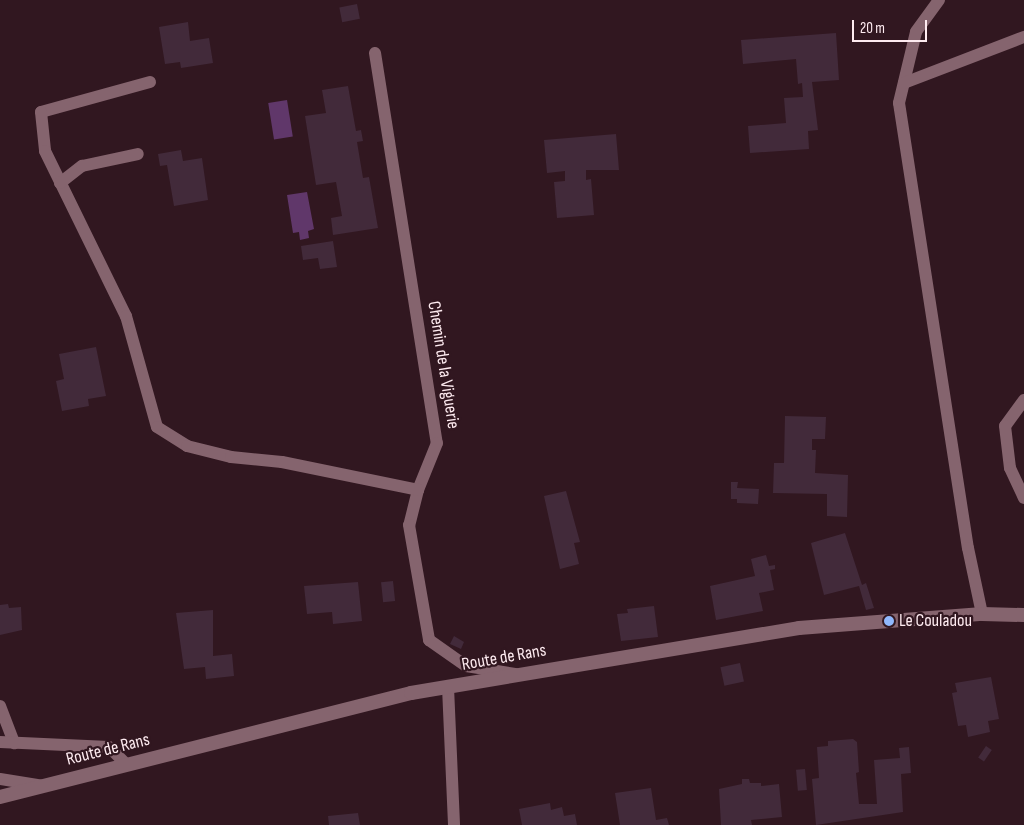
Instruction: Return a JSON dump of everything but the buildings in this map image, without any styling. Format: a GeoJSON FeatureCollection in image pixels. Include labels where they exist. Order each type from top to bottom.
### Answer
{"type":"FeatureCollection","features":[{"type":"Feature","properties":{"kind":"street","name":"Route de Rans"},"geometry":{"type":"LineString","coordinates":[[0,797],[411,693],[799,628],[982,614],[1024,615]]}},
{"type":"Feature","properties":{"kind":"lane"},"geometry":{"type":"LineString","coordinates":[[939,0],[916,32],[899,103],[968,548],[982,614]]}},
{"type":"Feature","properties":{"kind":"lane"},"geometry":{"type":"LineString","coordinates":[[904,83],[1024,37]]}},
{"type":"Feature","properties":{"kind":"lane","name":"Chemin de la Viguerie"},"geometry":{"type":"LineString","coordinates":[[375,53],[437,443],[418,490],[409,525],[430,640],[466,666],[520,674]]}},
{"type":"Feature","properties":{"kind":"lane"},"geometry":{"type":"LineString","coordinates":[[150,82],[41,112],[45,151],[126,316],[157,427],[187,446],[231,457],[282,462],[418,490]]}},
{"type":"Feature","properties":{"kind":"lane"},"geometry":{"type":"LineString","coordinates":[[60,183],[82,166],[138,154]]}},
{"type":"Feature","properties":{"kind":"lane"},"geometry":{"type":"LineString","coordinates":[[1024,400],[1005,426],[1010,468],[1024,498]]}},
{"type":"Feature","properties":{"kind":"lane"},"geometry":{"type":"LineString","coordinates":[[448,687],[454,825]]}},
{"type":"Feature","properties":{"kind":"lane"},"geometry":{"type":"LineString","coordinates":[[0,706],[14,743]]}},
{"type":"Feature","properties":{"kind":"lane"},"geometry":{"type":"LineString","coordinates":[[0,742],[109,747],[127,765]]}},
{"type":"Feature","properties":{"kind":"lane"},"geometry":{"type":"LineString","coordinates":[[0,779],[43,786]]}},
{"type":"Feature","properties":{"kind":"shaded area"},"geometry":{"type":"Polygon","coordinates":[[[287,100],[293,137],[274,140],[268,103],[287,100]]]}},
{"type":"Feature","properties":{"kind":"shaded area"},"geometry":{"type":"Polygon","coordinates":[[[307,192],[314,229],[308,231],[309,238],[300,240],[299,232],[293,233],[287,195],[307,192]]]}},
{"type":"Feature","properties":{"kind":"place","name":"Le Couladou"},"geometry":{"type":"Point","coordinates":[889,621]}}]}
